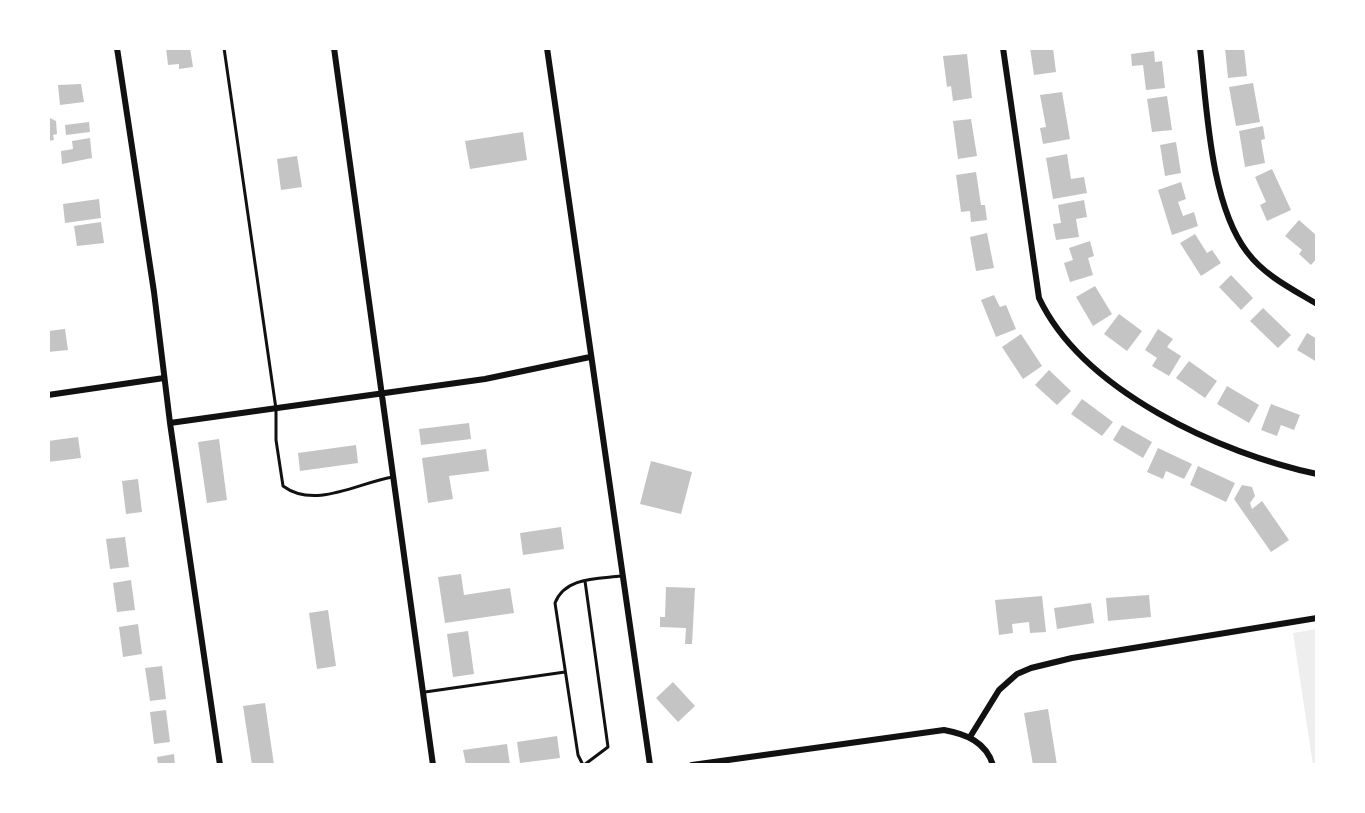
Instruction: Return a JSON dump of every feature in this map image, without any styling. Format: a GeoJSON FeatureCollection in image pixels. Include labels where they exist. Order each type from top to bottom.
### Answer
{"type":"FeatureCollection","features":[{"type":"Feature","properties":{"kind":"street"},"geometry":{"type":"LineString","coordinates":[[117,48],[220,765]]}},
{"type":"Feature","properties":{"kind":"street"},"geometry":{"type":"LineString","coordinates":[[334,48],[433,765]]}},
{"type":"Feature","properties":{"kind":"street"},"geometry":{"type":"LineString","coordinates":[[547,48],[650,765]]}},
{"type":"Feature","properties":{"kind":"street"},"geometry":{"type":"LineString","coordinates":[[1003,48],[1039,298],[1047,316],[1064,337],[1121,390],[1166,417],[1259,460],[1317,474]]}},
{"type":"Feature","properties":{"kind":"street"},"geometry":{"type":"LineString","coordinates":[[1200,48],[1211,143],[1220,187],[1234,230],[1247,252],[1272,278],[1317,304]]}},
{"type":"Feature","properties":{"kind":"street"},"geometry":{"type":"LineString","coordinates":[[170,423],[507,375],[590,357]]}},
{"type":"Feature","properties":{"kind":"street"},"geometry":{"type":"LineString","coordinates":[[48,395],[164,378]]}},
{"type":"Feature","properties":{"kind":"street"},"geometry":{"type":"LineString","coordinates":[[970,737],[999,690],[1017,674],[1031,668],[1072,658],[1317,618]]}},
{"type":"Feature","properties":{"kind":"street"},"geometry":{"type":"LineString","coordinates":[[692,765],[902,734],[944,730],[970,737],[980,743],[993,765]]}},
{"type":"Feature","properties":{"kind":"lane"},"geometry":{"type":"LineString","coordinates":[[224,48],[276,409],[276,440],[283,486],[313,495],[330,494],[394,477]]}},
{"type":"Feature","properties":{"kind":"lane"},"geometry":{"type":"LineString","coordinates":[[585,581],[608,747],[583,765],[578,755],[555,603],[563,589],[585,581],[623,576]]}},
{"type":"Feature","properties":{"kind":"lane"},"geometry":{"type":"LineString","coordinates":[[423,693],[565,672]]}},
{"type":"Feature","properties":{"kind":"shaded area"},"geometry":{"type":"Polygon","coordinates":[[[1317,629],[1317,765],[1313,765],[1293,633],[1317,629]]]}},
{"type":"Feature","properties":{"kind":"building"},"geometry":{"type":"Polygon","coordinates":[[[166,48],[190,48],[193,67],[179,69],[179,64],[168,65],[166,48]]]}},
{"type":"Feature","properties":{"kind":"building"},"geometry":{"type":"Polygon","coordinates":[[[1030,48],[1053,48],[1056,72],[1034,75],[1030,48]]]}},
{"type":"Feature","properties":{"kind":"building"},"geometry":{"type":"Polygon","coordinates":[[[1225,48],[1244,48],[1247,76],[1228,78],[1225,48]]]}},
{"type":"Feature","properties":{"kind":"building"},"geometry":{"type":"Polygon","coordinates":[[[1154,51],[1155,62],[1162,61],[1165,88],[1146,90],[1143,65],[1132,66],[1131,54],[1154,51]]]}},
{"type":"Feature","properties":{"kind":"building"},"geometry":{"type":"Polygon","coordinates":[[[967,54],[972,98],[953,101],[951,86],[947,87],[943,56],[967,54]]]}},
{"type":"Feature","properties":{"kind":"building"},"geometry":{"type":"Polygon","coordinates":[[[1253,83],[1260,122],[1236,126],[1229,87],[1253,83]]]}},
{"type":"Feature","properties":{"kind":"building"},"geometry":{"type":"Polygon","coordinates":[[[81,84],[84,102],[60,105],[58,85],[81,84]]]}},
{"type":"Feature","properties":{"kind":"building"},"geometry":{"type":"Polygon","coordinates":[[[1062,92],[1070,139],[1043,144],[1040,128],[1046,127],[1040,95],[1062,92]]]}},
{"type":"Feature","properties":{"kind":"building"},"geometry":{"type":"Polygon","coordinates":[[[1167,96],[1172,130],[1152,132],[1147,99],[1167,96]]]}},
{"type":"Feature","properties":{"kind":"building"},"geometry":{"type":"Polygon","coordinates":[[[48,117],[56,121],[57,134],[53,135],[54,140],[48,141],[48,117]]]}},
{"type":"Feature","properties":{"kind":"building"},"geometry":{"type":"Polygon","coordinates":[[[971,119],[977,156],[958,159],[953,121],[971,119]]]}},
{"type":"Feature","properties":{"kind":"building"},"geometry":{"type":"Polygon","coordinates":[[[89,122],[90,132],[66,135],[65,125],[89,122]]]}},
{"type":"Feature","properties":{"kind":"building"},"geometry":{"type":"Polygon","coordinates":[[[1263,126],[1265,139],[1261,140],[1265,163],[1245,167],[1239,131],[1263,126]]]}},
{"type":"Feature","properties":{"kind":"building"},"geometry":{"type":"Polygon","coordinates":[[[523,132],[527,160],[470,169],[465,141],[523,132]]]}},
{"type":"Feature","properties":{"kind":"building"},"geometry":{"type":"Polygon","coordinates":[[[90,138],[92,158],[62,164],[61,151],[73,149],[72,141],[90,138]]]}},
{"type":"Feature","properties":{"kind":"building"},"geometry":{"type":"Polygon","coordinates":[[[1176,142],[1181,173],[1165,176],[1160,145],[1176,142]]]}},
{"type":"Feature","properties":{"kind":"building"},"geometry":{"type":"Polygon","coordinates":[[[1067,154],[1071,179],[1084,177],[1087,193],[1053,199],[1046,158],[1067,154]]]}},
{"type":"Feature","properties":{"kind":"building"},"geometry":{"type":"Polygon","coordinates":[[[297,156],[302,187],[281,190],[277,159],[297,156]]]}},
{"type":"Feature","properties":{"kind":"building"},"geometry":{"type":"Polygon","coordinates":[[[1272,169],[1291,210],[1267,221],[1260,205],[1266,202],[1255,177],[1272,169]]]}},
{"type":"Feature","properties":{"kind":"building"},"geometry":{"type":"Polygon","coordinates":[[[976,172],[981,205],[985,205],[987,220],[971,222],[970,211],[961,212],[956,175],[976,172]]]}},
{"type":"Feature","properties":{"kind":"building"},"geometry":{"type":"Polygon","coordinates":[[[1181,182],[1186,199],[1178,202],[1183,216],[1194,212],[1198,226],[1172,235],[1158,190],[1181,182]]]}},
{"type":"Feature","properties":{"kind":"building"},"geometry":{"type":"Polygon","coordinates":[[[99,199],[101,218],[65,223],[63,204],[99,199]]]}},
{"type":"Feature","properties":{"kind":"building"},"geometry":{"type":"Polygon","coordinates":[[[1084,200],[1087,217],[1076,219],[1079,237],[1056,240],[1053,224],[1061,223],[1058,205],[1084,200]]]}},
{"type":"Feature","properties":{"kind":"building"},"geometry":{"type":"Polygon","coordinates":[[[1299,220],[1317,236],[1317,258],[1311,265],[1299,254],[1302,250],[1285,236],[1299,220]]]}},
{"type":"Feature","properties":{"kind":"building"},"geometry":{"type":"Polygon","coordinates":[[[101,222],[104,243],[77,246],[74,226],[101,222]]]}},
{"type":"Feature","properties":{"kind":"building"},"geometry":{"type":"Polygon","coordinates":[[[987,233],[994,268],[976,271],[970,237],[987,233]]]}},
{"type":"Feature","properties":{"kind":"building"},"geometry":{"type":"Polygon","coordinates":[[[1195,234],[1207,253],[1212,250],[1221,263],[1201,276],[1180,243],[1195,234]]]}},
{"type":"Feature","properties":{"kind":"building"},"geometry":{"type":"Polygon","coordinates":[[[1090,241],[1094,256],[1088,258],[1093,275],[1070,282],[1064,263],[1073,260],[1069,248],[1090,241]]]}},
{"type":"Feature","properties":{"kind":"building"},"geometry":{"type":"Polygon","coordinates":[[[1231,275],[1253,298],[1241,310],[1219,287],[1231,275]]]}},
{"type":"Feature","properties":{"kind":"building"},"geometry":{"type":"Polygon","coordinates":[[[1095,286],[1112,314],[1093,326],[1076,297],[1095,286]]]}},
{"type":"Feature","properties":{"kind":"building"},"geometry":{"type":"Polygon","coordinates":[[[994,295],[1000,307],[1006,305],[1016,329],[996,337],[981,300],[994,295]]]}},
{"type":"Feature","properties":{"kind":"building"},"geometry":{"type":"Polygon","coordinates":[[[1263,308],[1291,335],[1278,348],[1250,321],[1263,308]]]}},
{"type":"Feature","properties":{"kind":"building"},"geometry":{"type":"Polygon","coordinates":[[[1119,314],[1142,331],[1127,351],[1104,334],[1119,314]]]}},
{"type":"Feature","properties":{"kind":"building"},"geometry":{"type":"Polygon","coordinates":[[[65,329],[68,350],[48,352],[48,331],[65,329]]]}},
{"type":"Feature","properties":{"kind":"building"},"geometry":{"type":"Polygon","coordinates":[[[1158,329],[1173,339],[1167,347],[1181,356],[1169,376],[1152,366],[1157,358],[1145,350],[1158,329]]]}},
{"type":"Feature","properties":{"kind":"building"},"geometry":{"type":"Polygon","coordinates":[[[1307,333],[1317,339],[1317,362],[1297,350],[1307,333]]]}},
{"type":"Feature","properties":{"kind":"building"},"geometry":{"type":"Polygon","coordinates":[[[1021,334],[1042,366],[1023,379],[1002,347],[1021,334]]]}},
{"type":"Feature","properties":{"kind":"building"},"geometry":{"type":"Polygon","coordinates":[[[1189,361],[1217,381],[1205,398],[1176,378],[1189,361]]]}},
{"type":"Feature","properties":{"kind":"building"},"geometry":{"type":"Polygon","coordinates":[[[1049,370],[1071,391],[1057,405],[1035,385],[1049,370]]]}},
{"type":"Feature","properties":{"kind":"building"},"geometry":{"type":"Polygon","coordinates":[[[1227,386],[1259,405],[1249,423],[1217,404],[1227,386]]]}},
{"type":"Feature","properties":{"kind":"building"},"geometry":{"type":"Polygon","coordinates":[[[1082,399],[1113,422],[1102,436],[1071,414],[1082,399]]]}},
{"type":"Feature","properties":{"kind":"building"},"geometry":{"type":"Polygon","coordinates":[[[1271,404],[1300,415],[1294,430],[1281,425],[1277,436],[1261,430],[1271,404]]]}},
{"type":"Feature","properties":{"kind":"building"},"geometry":{"type":"Polygon","coordinates":[[[469,423],[471,439],[421,445],[419,429],[469,423]]]}},
{"type":"Feature","properties":{"kind":"building"},"geometry":{"type":"Polygon","coordinates":[[[1122,425],[1152,442],[1143,458],[1113,440],[1122,425]]]}},
{"type":"Feature","properties":{"kind":"building"},"geometry":{"type":"Polygon","coordinates":[[[78,437],[81,458],[48,462],[48,441],[78,437]]]}},
{"type":"Feature","properties":{"kind":"building"},"geometry":{"type":"Polygon","coordinates":[[[219,439],[227,500],[207,503],[198,442],[219,439]]]}},
{"type":"Feature","properties":{"kind":"building"},"geometry":{"type":"Polygon","coordinates":[[[356,445],[358,463],[300,471],[298,453],[356,445]]]}},
{"type":"Feature","properties":{"kind":"building"},"geometry":{"type":"Polygon","coordinates":[[[1158,448],[1192,464],[1184,479],[1166,471],[1163,479],[1147,472],[1158,448]]]}},
{"type":"Feature","properties":{"kind":"building"},"geometry":{"type":"Polygon","coordinates":[[[486,449],[489,471],[449,476],[453,499],[428,503],[422,458],[486,449]]]}},
{"type":"Feature","properties":{"kind":"building"},"geometry":{"type":"Polygon","coordinates":[[[651,461],[692,472],[681,514],[640,504],[651,461]]]}},
{"type":"Feature","properties":{"kind":"building"},"geometry":{"type":"Polygon","coordinates":[[[1198,466],[1235,483],[1226,502],[1190,485],[1198,466]]]}},
{"type":"Feature","properties":{"kind":"building"},"geometry":{"type":"Polygon","coordinates":[[[138,479],[142,512],[126,514],[122,481],[138,479]]]}},
{"type":"Feature","properties":{"kind":"building"},"geometry":{"type":"Polygon","coordinates":[[[1242,485],[1252,487],[1255,496],[1250,503],[1252,509],[1262,501],[1289,540],[1271,552],[1234,499],[1242,485]]]}},
{"type":"Feature","properties":{"kind":"building"},"geometry":{"type":"Polygon","coordinates":[[[561,527],[564,549],[523,555],[520,533],[561,527]]]}},
{"type":"Feature","properties":{"kind":"building"},"geometry":{"type":"Polygon","coordinates":[[[125,537],[129,567],[110,569],[106,539],[125,537]]]}},
{"type":"Feature","properties":{"kind":"building"},"geometry":{"type":"Polygon","coordinates":[[[461,574],[464,595],[510,588],[514,613],[445,623],[438,577],[461,574]]]}},
{"type":"Feature","properties":{"kind":"building"},"geometry":{"type":"Polygon","coordinates":[[[131,580],[135,610],[117,612],[113,583],[131,580]]]}},
{"type":"Feature","properties":{"kind":"building"},"geometry":{"type":"Polygon","coordinates":[[[666,587],[695,588],[692,644],[685,644],[686,628],[660,627],[660,617],[665,617],[666,587]]]}},
{"type":"Feature","properties":{"kind":"building"},"geometry":{"type":"Polygon","coordinates":[[[1149,595],[1151,617],[1108,621],[1106,598],[1149,595]]]}},
{"type":"Feature","properties":{"kind":"building"},"geometry":{"type":"Polygon","coordinates":[[[1042,596],[1046,632],[1030,633],[1029,622],[1012,624],[1013,633],[999,635],[995,600],[1042,596]]]}},
{"type":"Feature","properties":{"kind":"building"},"geometry":{"type":"Polygon","coordinates":[[[1091,603],[1094,623],[1057,629],[1054,608],[1091,603]]]}},
{"type":"Feature","properties":{"kind":"building"},"geometry":{"type":"Polygon","coordinates":[[[328,610],[336,666],[317,669],[309,613],[328,610]]]}},
{"type":"Feature","properties":{"kind":"building"},"geometry":{"type":"Polygon","coordinates":[[[138,624],[142,654],[123,657],[119,627],[138,624]]]}},
{"type":"Feature","properties":{"kind":"building"},"geometry":{"type":"Polygon","coordinates":[[[468,631],[474,674],[453,677],[447,634],[468,631]]]}},
{"type":"Feature","properties":{"kind":"building"},"geometry":{"type":"Polygon","coordinates":[[[162,666],[166,699],[150,701],[145,668],[162,666]]]}},
{"type":"Feature","properties":{"kind":"building"},"geometry":{"type":"Polygon","coordinates":[[[673,682],[695,706],[678,722],[656,698],[673,682]]]}},
{"type":"Feature","properties":{"kind":"building"},"geometry":{"type":"Polygon","coordinates":[[[265,703],[274,765],[252,765],[243,706],[265,703]]]}},
{"type":"Feature","properties":{"kind":"building"},"geometry":{"type":"Polygon","coordinates":[[[1048,709],[1057,765],[1033,765],[1024,713],[1048,709]]]}},
{"type":"Feature","properties":{"kind":"building"},"geometry":{"type":"Polygon","coordinates":[[[166,710],[170,742],[154,744],[150,712],[166,710]]]}},
{"type":"Feature","properties":{"kind":"building"},"geometry":{"type":"Polygon","coordinates":[[[557,736],[560,758],[520,763],[517,742],[557,736]]]}},
{"type":"Feature","properties":{"kind":"building"},"geometry":{"type":"Polygon","coordinates":[[[507,744],[510,765],[466,765],[463,750],[507,744]]]}},
{"type":"Feature","properties":{"kind":"building"},"geometry":{"type":"Polygon","coordinates":[[[174,754],[175,765],[158,765],[157,757],[174,754]]]}}]}
